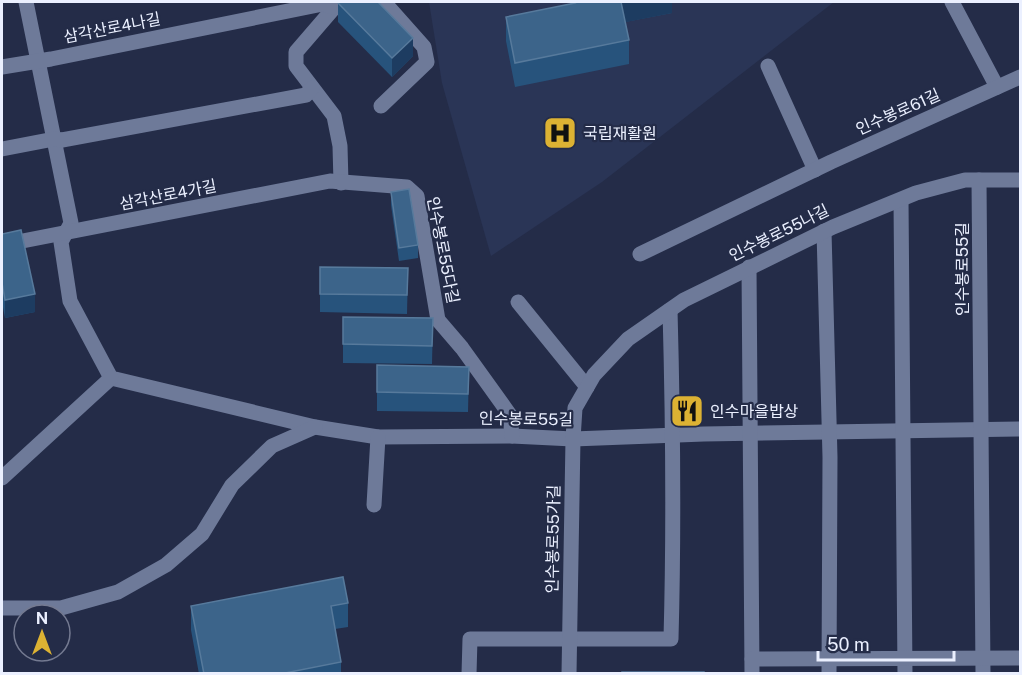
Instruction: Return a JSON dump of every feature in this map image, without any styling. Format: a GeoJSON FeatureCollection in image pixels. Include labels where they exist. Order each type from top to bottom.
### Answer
{"type":"FeatureCollection","features":[{"type":"Feature","properties":{"kind":"street"},"geometry":{"type":"LineString","coordinates":[[26,2],[71,223],[61,242],[70,301],[111,378],[315,427]]}},
{"type":"Feature","properties":{"kind":"street"},"geometry":{"type":"LineString","coordinates":[[381,106],[427,62],[424,47],[384,2]]}},
{"type":"Feature","properties":{"kind":"street"},"geometry":{"type":"LineString","coordinates":[[952,2],[997,87]]}},
{"type":"Feature","properties":{"kind":"street","name":"삼각산로4나길"},"geometry":{"type":"LineString","coordinates":[[38,60],[323,4],[337,4]]}},
{"type":"Feature","properties":{"kind":"street"},"geometry":{"type":"LineString","coordinates":[[337,4],[296,52],[296,66],[334,116],[340,146],[341,183]]}},
{"type":"Feature","properties":{"kind":"street"},"geometry":{"type":"LineString","coordinates":[[2,67],[38,60]]}},
{"type":"Feature","properties":{"kind":"street"},"geometry":{"type":"LineString","coordinates":[[768,66],[815,170]]}},
{"type":"Feature","properties":{"kind":"street","name":"인수봉로61길"},"geometry":{"type":"LineString","coordinates":[[640,254],[815,170],[1020,76]]}},
{"type":"Feature","properties":{"kind":"street"},"geometry":{"type":"LineString","coordinates":[[2,149],[306,95],[312,88]]}},
{"type":"Feature","properties":{"kind":"street","name":"인수봉로55나길"},"geometry":{"type":"LineString","coordinates":[[573,439],[576,408],[594,375],[628,339],[684,300],[824,231],[901,200],[965,180],[1020,180]]}},
{"type":"Feature","properties":{"kind":"street","name":"인수봉로55길"},"geometry":{"type":"LineString","coordinates":[[979,180],[983,666]]}},
{"type":"Feature","properties":{"kind":"street","name":"삼각산로4가길"},"geometry":{"type":"LineString","coordinates":[[2,245],[330,181],[341,183]]}},
{"type":"Feature","properties":{"kind":"street","name":"인수봉로55다길"},"geometry":{"type":"LineString","coordinates":[[341,183],[407,187],[417,196],[438,320],[462,348],[510,415],[512,436]]}},
{"type":"Feature","properties":{"kind":"street"},"geometry":{"type":"LineString","coordinates":[[901,200],[905,666]]}},
{"type":"Feature","properties":{"kind":"street"},"geometry":{"type":"LineString","coordinates":[[824,231],[829,432],[829,666]]}},
{"type":"Feature","properties":{"kind":"street"},"geometry":{"type":"LineString","coordinates":[[749,267],[752,666],[983,666],[1020,658]]}},
{"type":"Feature","properties":{"kind":"street"},"geometry":{"type":"LineString","coordinates":[[518,302],[587,387]]}},
{"type":"Feature","properties":{"kind":"street"},"geometry":{"type":"LineString","coordinates":[[469,674],[470,639],[671,639],[674,435],[670,310]]}},
{"type":"Feature","properties":{"kind":"street"},"geometry":{"type":"LineString","coordinates":[[2,478],[111,378]]}},
{"type":"Feature","properties":{"kind":"street"},"geometry":{"type":"LineString","coordinates":[[2,608],[61,608],[118,592],[166,565],[202,534],[232,485],[272,446],[315,427]]}},
{"type":"Feature","properties":{"kind":"street","name":"인수봉로55길"},"geometry":{"type":"LineString","coordinates":[[315,427],[378,437],[512,436],[573,439],[1020,429]]}},
{"type":"Feature","properties":{"kind":"street"},"geometry":{"type":"LineString","coordinates":[[374,505],[378,437]]}},
{"type":"Feature","properties":{"kind":"street","name":"인수봉로55가길"},"geometry":{"type":"LineString","coordinates":[[569,674],[573,439]]}},
{"type":"Feature","properties":{"kind":"shaded area","name":"국립재활원"},"geometry":{"type":"Polygon","coordinates":[[[429,2],[834,2],[602,182],[491,256],[442,83],[429,2]]]}},
{"type":"Feature","properties":{"kind":"building"},"geometry":{"type":"Polygon","coordinates":[[[378,2],[413,38],[392,58],[338,3],[378,2]]]}},
{"type":"Feature","properties":{"kind":"building"},"geometry":{"type":"Polygon","coordinates":[[[574,2],[621,2],[629,40],[515,63],[506,17],[574,2]]]}},
{"type":"Feature","properties":{"kind":"building"},"geometry":{"type":"Polygon","coordinates":[[[409,189],[418,245],[399,248],[391,192],[409,189]]]}},
{"type":"Feature","properties":{"kind":"building"},"geometry":{"type":"Polygon","coordinates":[[[21,230],[35,294],[5,300],[2,283],[2,234],[21,230]]]}},
{"type":"Feature","properties":{"kind":"building"},"geometry":{"type":"Polygon","coordinates":[[[320,267],[408,268],[407,295],[320,294],[320,267]]]}},
{"type":"Feature","properties":{"kind":"building"},"geometry":{"type":"Polygon","coordinates":[[[343,317],[433,318],[432,346],[343,344],[343,317]]]}},
{"type":"Feature","properties":{"kind":"building"},"geometry":{"type":"Polygon","coordinates":[[[377,365],[469,367],[468,394],[377,392],[377,365]]]}},
{"type":"Feature","properties":{"kind":"building"},"geometry":{"type":"Polygon","coordinates":[[[343,577],[348,603],[331,606],[341,662],[280,674],[204,674],[191,606],[343,577]]]}},
{"type":"Feature","properties":{"kind":"building"},"geometry":{"type":"Polygon","coordinates":[[[622,672],[704,672],[704,674],[622,674],[622,672]]]}},
{"type":"Feature","properties":{"kind":"place","name":"국립재활원"},"geometry":{"type":"Point","coordinates":[560,133]}},
{"type":"Feature","properties":{"kind":"place","name":"인수마을밥상"},"geometry":{"type":"Point","coordinates":[687,411]}}]}
